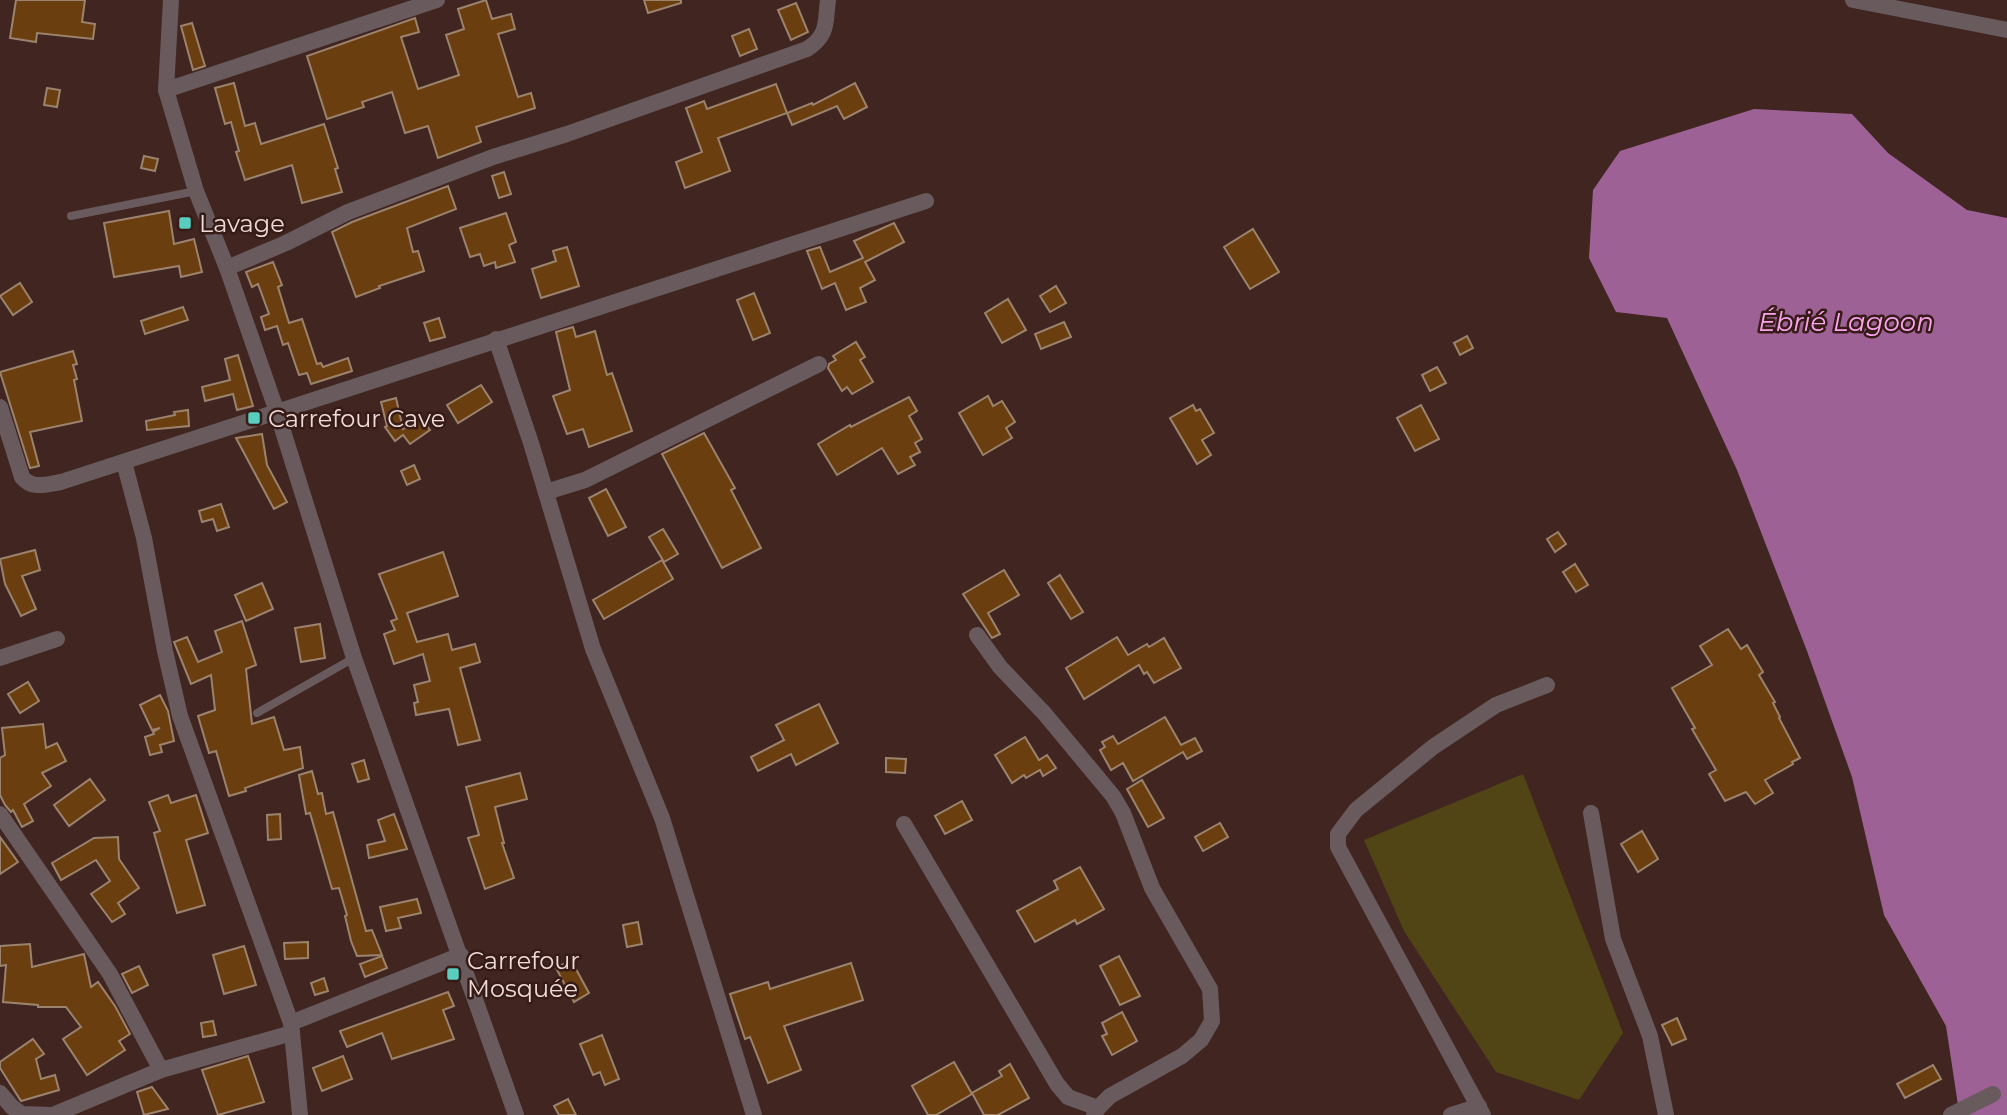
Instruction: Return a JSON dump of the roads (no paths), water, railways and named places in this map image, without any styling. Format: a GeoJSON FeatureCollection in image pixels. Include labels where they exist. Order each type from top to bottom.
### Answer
{"type":"FeatureCollection","features":[{"type":"Feature","properties":{"kind":"street"},"geometry":{"type":"LineString","coordinates":[[172,0],[166,90],[196,191],[227,268],[277,412],[354,658],[516,1115]]}},
{"type":"Feature","properties":{"kind":"street"},"geometry":{"type":"LineString","coordinates":[[166,90],[437,0]]}},
{"type":"Feature","properties":{"kind":"street"},"geometry":{"type":"LineString","coordinates":[[227,268],[348,212],[481,161],[567,134],[807,48],[818,42],[827,24],[828,0]]}},
{"type":"Feature","properties":{"kind":"street"},"geometry":{"type":"LineString","coordinates":[[1853,0],[2007,30]]}},
{"type":"Feature","properties":{"kind":"street"},"geometry":{"type":"LineString","coordinates":[[0,407],[22,477],[27,484],[36,486],[61,482],[926,201]]}},
{"type":"Feature","properties":{"kind":"street"},"geometry":{"type":"LineString","coordinates":[[496,339],[593,649],[662,818],[754,1115]]}},
{"type":"Feature","properties":{"kind":"street"},"geometry":{"type":"LineString","coordinates":[[546,492],[594,476],[819,364]]}},
{"type":"Feature","properties":{"kind":"street"},"geometry":{"type":"LineString","coordinates":[[124,462],[144,538],[180,716],[292,1028],[300,1115]]}},
{"type":"Feature","properties":{"kind":"street"},"geometry":{"type":"LineString","coordinates":[[904,824],[1057,1084],[1068,1097],[1096,1111],[1110,1096],[1182,1056],[1201,1040],[1212,1021],[1210,989],[1152,888],[1123,813],[1113,796],[1044,713],[1000,667],[977,635]]}},
{"type":"Feature","properties":{"kind":"street"},"geometry":{"type":"LineString","coordinates":[[0,658],[57,639]]}},
{"type":"Feature","properties":{"kind":"street"},"geometry":{"type":"LineString","coordinates":[[1451,1115],[1481,1110],[1338,847],[1338,834],[1356,810],[1457,729],[1496,705],[1547,685]]}},
{"type":"Feature","properties":{"kind":"street"},"geometry":{"type":"LineString","coordinates":[[1591,813],[1613,939],[1650,1037],[1666,1115]]}},
{"type":"Feature","properties":{"kind":"street"},"geometry":{"type":"LineString","coordinates":[[0,814],[110,974],[161,1070]]}},
{"type":"Feature","properties":{"kind":"street"},"geometry":{"type":"LineString","coordinates":[[0,1093],[22,1114],[53,1115],[161,1070],[292,1028],[461,955]]}},
{"type":"Feature","properties":{"kind":"street"},"geometry":{"type":"LineString","coordinates":[[1951,1115],[1993,1094]]}},
{"type":"Feature","properties":{"kind":"lane"},"geometry":{"type":"LineString","coordinates":[[71,216],[196,191]]}},
{"type":"Feature","properties":{"kind":"lane"},"geometry":{"type":"LineString","coordinates":[[257,713],[354,658]]}},
{"type":"Feature","properties":{"kind":"water","name":"Ébrié Lagoon"},"geometry":{"type":"Polygon","coordinates":[[[1754,109],[1852,114],[1888,153],[1967,210],[2007,218],[2007,1115],[1949,1115],[1958,1105],[1946,1026],[1884,915],[1852,777],[1737,470],[1667,318],[1616,312],[1589,258],[1593,190],[1620,151],[1754,109]]]}},
{"type":"Feature","properties":{"kind":"place","name":"Lavage"},"geometry":{"type":"Point","coordinates":[185,223]}},
{"type":"Feature","properties":{"kind":"place","name":"Carrefour Cave"},"geometry":{"type":"Point","coordinates":[254,418]}},
{"type":"Feature","properties":{"kind":"place","name":"Carrefour Mosquée"},"geometry":{"type":"Point","coordinates":[453,974]}}]}
